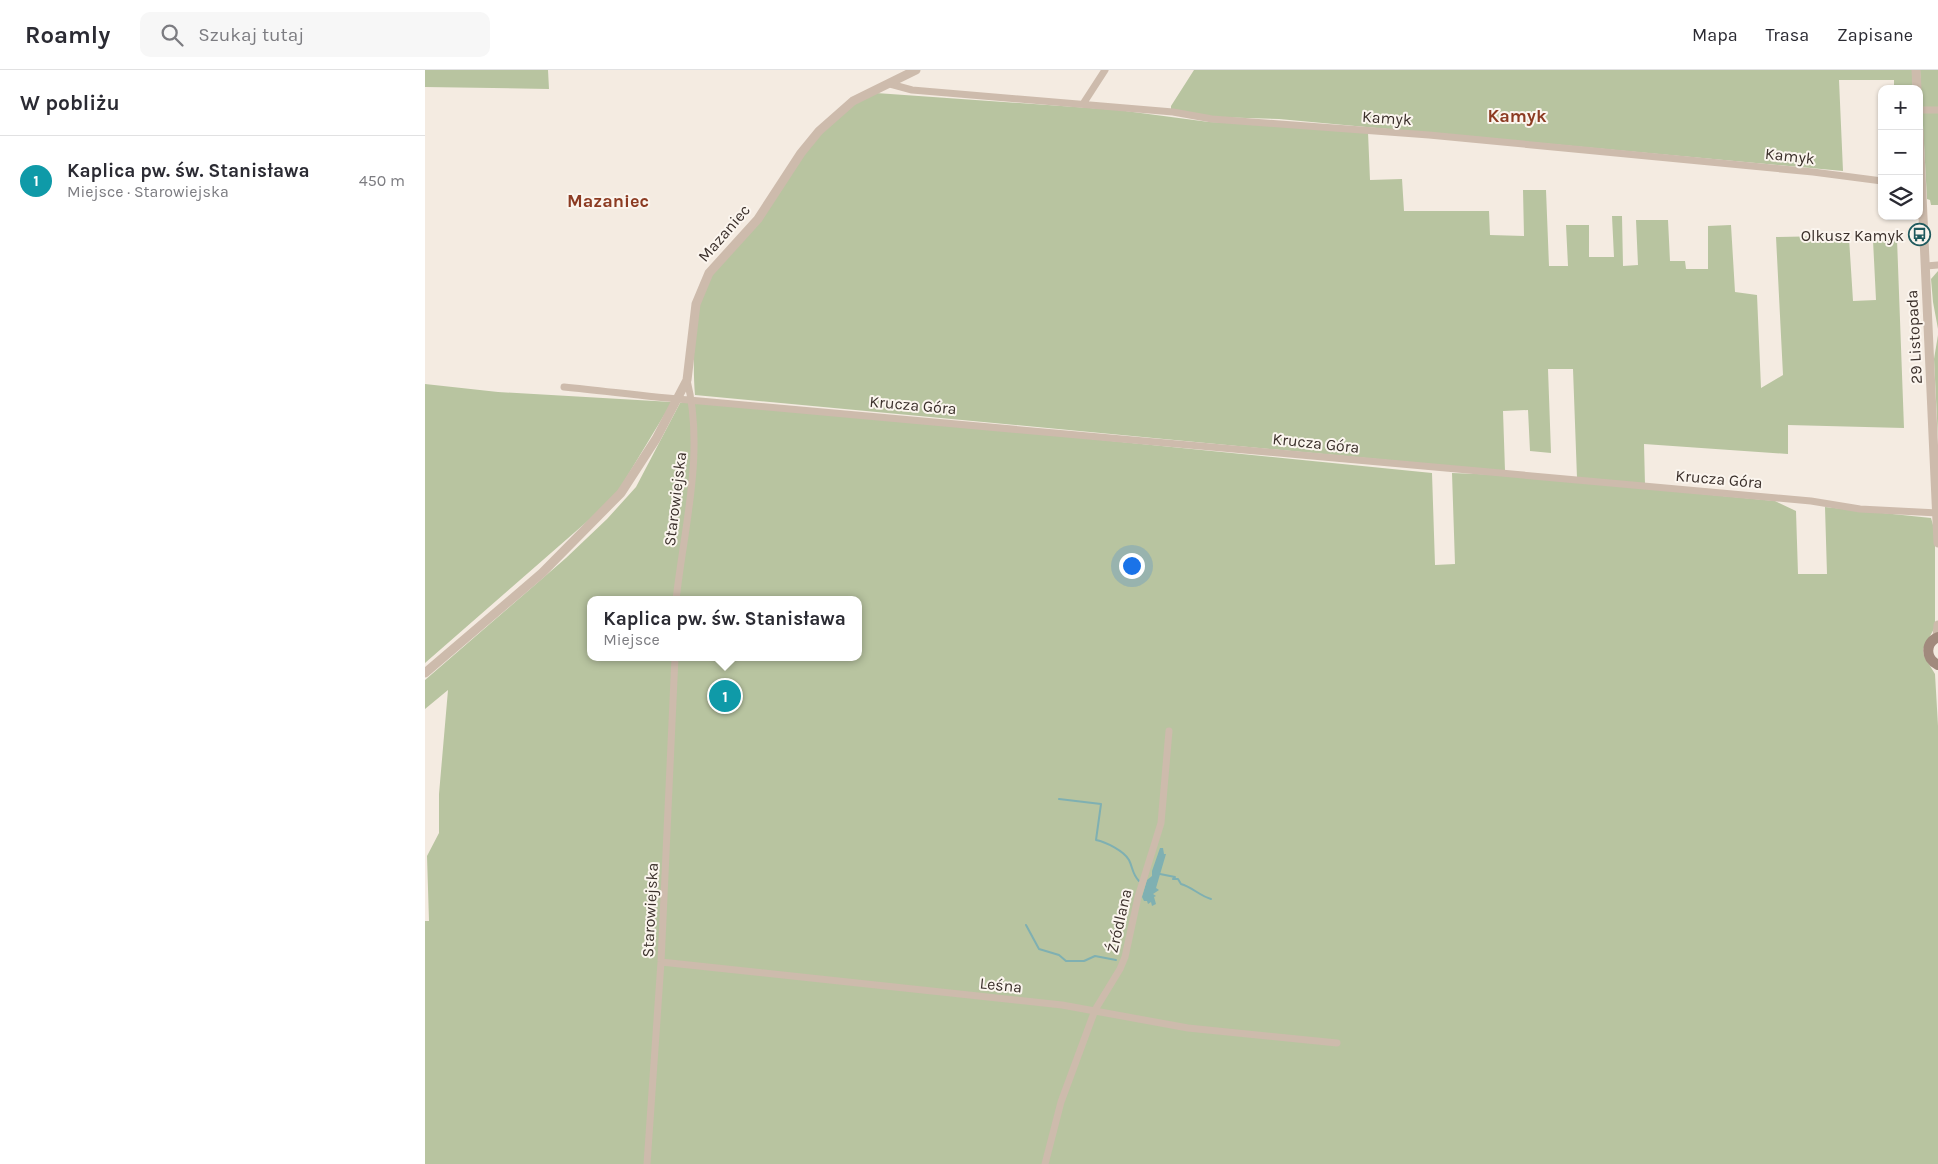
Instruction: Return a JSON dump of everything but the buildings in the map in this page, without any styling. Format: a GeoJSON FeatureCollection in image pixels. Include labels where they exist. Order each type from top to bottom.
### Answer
{"type":"FeatureCollection","features":[{"type":"Feature","properties":{"kind":"main road"},"geometry":{"type":"LineString","coordinates":[[1938,637],[1930,642],[1928,651],[1931,659],[1938,665]]}},
{"type":"Feature","properties":{"kind":"street","name":"Mazaniec"},"geometry":{"type":"LineString","coordinates":[[425,673],[542,572],[607,509],[634,475],[687,380],[696,304],[709,273],[758,219],[801,153],[819,131],[853,101],[916,70]]}},
{"type":"Feature","properties":{"kind":"street"},"geometry":{"type":"LineString","coordinates":[[1083,104],[1105,70]]}},
{"type":"Feature","properties":{"kind":"street"},"geometry":{"type":"LineString","coordinates":[[1916,70],[1917,85]]}},
{"type":"Feature","properties":{"kind":"street","name":"Kamyk"},"geometry":{"type":"LineString","coordinates":[[890,84],[912,90],[1173,112],[1212,119],[1406,133],[1705,161],[1878,180]]}},
{"type":"Feature","properties":{"kind":"street"},"geometry":{"type":"LineString","coordinates":[[1923,110],[1938,110]]}},
{"type":"Feature","properties":{"kind":"street","name":"29 Listopada"},"geometry":{"type":"LineString","coordinates":[[1923,216],[1938,543]]}},
{"type":"Feature","properties":{"kind":"street"},"geometry":{"type":"LineString","coordinates":[[1926,266],[1938,265]]}},
{"type":"Feature","properties":{"kind":"street","name":"Starowiejska"},"geometry":{"type":"LineString","coordinates":[[677,596],[695,459],[693,400],[687,380]]}},
{"type":"Feature","properties":{"kind":"street"},"geometry":{"type":"LineString","coordinates":[[564,387],[676,399]]}},
{"type":"Feature","properties":{"kind":"street","name":"Krucza Góra"},"geometry":{"type":"LineString","coordinates":[[676,399],[985,425],[1397,465],[1811,501],[1860,509],[1937,514]]}},
{"type":"Feature","properties":{"kind":"street"},"geometry":{"type":"LineString","coordinates":[[1938,625],[1938,637]]}},
{"type":"Feature","properties":{"kind":"street","name":"Starowiejska"},"geometry":{"type":"LineString","coordinates":[[647,1164],[661,962],[675,661]]}},
{"type":"Feature","properties":{"kind":"street","name":"Źródlana"},"geometry":{"type":"LineString","coordinates":[[1045,1164],[1061,1102],[1095,1010],[1121,970],[1125,957],[1137,897],[1161,823],[1169,731]]}},
{"type":"Feature","properties":{"kind":"street","name":"Leśna"},"geometry":{"type":"LineString","coordinates":[[661,962],[1095,1010],[1189,1028],[1337,1043]]}},
{"type":"Feature","properties":{"kind":"green space"},"geometry":{"type":"Polygon","coordinates":[[[425,70],[548,70],[549,89],[425,87],[425,70]]]}},
{"type":"Feature","properties":{"kind":"green space"},"geometry":{"type":"Polygon","coordinates":[[[1194,70],[1912,70],[1913,85],[1894,85],[1894,80],[1839,80],[1843,171],[1279,119],[1213,117],[1171,110],[1171,106],[1194,70]]]}},
{"type":"Feature","properties":{"kind":"green space"},"geometry":{"type":"Polygon","coordinates":[[[1920,70],[1938,70],[1938,205],[1931,205],[1930,200],[1927,199],[1923,85],[1921,85],[1920,70]]]}},
{"type":"Feature","properties":{"kind":"green space"},"geometry":{"type":"Polygon","coordinates":[[[876,93],[1118,110],[1209,122],[1274,124],[1368,132],[1370,180],[1402,179],[1404,211],[1489,211],[1490,235],[1524,236],[1523,190],[1546,190],[1549,266],[1568,266],[1566,225],[1589,225],[1589,257],[1614,257],[1612,216],[1622,216],[1623,266],[1638,265],[1636,220],[1668,220],[1670,261],[1685,261],[1686,269],[1708,269],[1708,226],[1731,225],[1735,292],[1757,295],[1761,388],[1783,375],[1776,237],[1827,236],[1828,239],[1849,238],[1853,301],[1876,300],[1873,240],[1897,239],[1904,428],[1788,425],[1788,454],[1644,444],[1645,485],[1577,478],[1573,369],[1548,369],[1551,453],[1530,451],[1528,410],[1503,411],[1505,471],[695,395],[695,333],[705,286],[715,266],[806,149],[838,117],[876,93]]]}},
{"type":"Feature","properties":{"kind":"green space"},"geometry":{"type":"Polygon","coordinates":[[[1938,271],[1938,329],[1931,279],[1938,271]]]}},
{"type":"Feature","properties":{"kind":"green space"},"geometry":{"type":"Polygon","coordinates":[[[1938,335],[1938,438],[1934,359],[1938,335]]]}},
{"type":"Feature","properties":{"kind":"green space"},"geometry":{"type":"Polygon","coordinates":[[[425,384],[498,392],[672,402],[614,498],[425,663],[425,384]]]}},
{"type":"Feature","properties":{"kind":"green space"},"geometry":{"type":"Polygon","coordinates":[[[709,401],[1432,473],[1435,565],[1455,564],[1452,473],[1502,475],[1775,501],[1796,511],[1798,574],[1827,574],[1825,507],[1931,518],[1935,532],[1935,627],[1923,649],[1924,656],[1935,674],[1938,726],[1938,1164],[425,1164],[425,921],[429,921],[427,856],[439,833],[439,794],[448,690],[425,709],[425,680],[566,558],[607,519],[636,487],[680,403],[709,401]]]}},
{"type":"Feature","properties":{"kind":"water"},"geometry":{"type":"Polygon","coordinates":[[[1160,848],[1163,848],[1164,854],[1166,854],[1156,888],[1159,890],[1153,894],[1156,896],[1154,897],[1156,904],[1152,906],[1151,902],[1148,904],[1142,897],[1147,880],[1152,876],[1160,848]]]}},
{"type":"Feature","properties":{"kind":"waterway"},"geometry":{"type":"LineString","coordinates":[[1059,799],[1101,804],[1096,840],[1110,845],[1123,853],[1129,860],[1139,881]]}},
{"type":"Feature","properties":{"kind":"waterway"},"geometry":{"type":"LineString","coordinates":[[1160,874],[1175,877],[1173,879],[1178,879],[1181,884],[1211,899]]}},
{"type":"Feature","properties":{"kind":"waterway"},"geometry":{"type":"LineString","coordinates":[[1026,925],[1039,949],[1059,955],[1066,961],[1084,961],[1095,956],[1116,960]]}},
{"type":"Feature","properties":{"kind":"place","name":"Olkusz Kamyk"},"geometry":{"type":"Point","coordinates":[1920,235]}},
{"type":"Feature","properties":{"kind":"place","name":"Kaplica pw. św. Stanisława"},"geometry":{"type":"Point","coordinates":[725,696]}},
{"type":"Feature","properties":{"kind":"district","name":"Kamyk"},"geometry":{"type":"Point","coordinates":[1517,116]}},
{"type":"Feature","properties":{"kind":"district","name":"Mazaniec"},"geometry":{"type":"Point","coordinates":[608,201]}}]}
